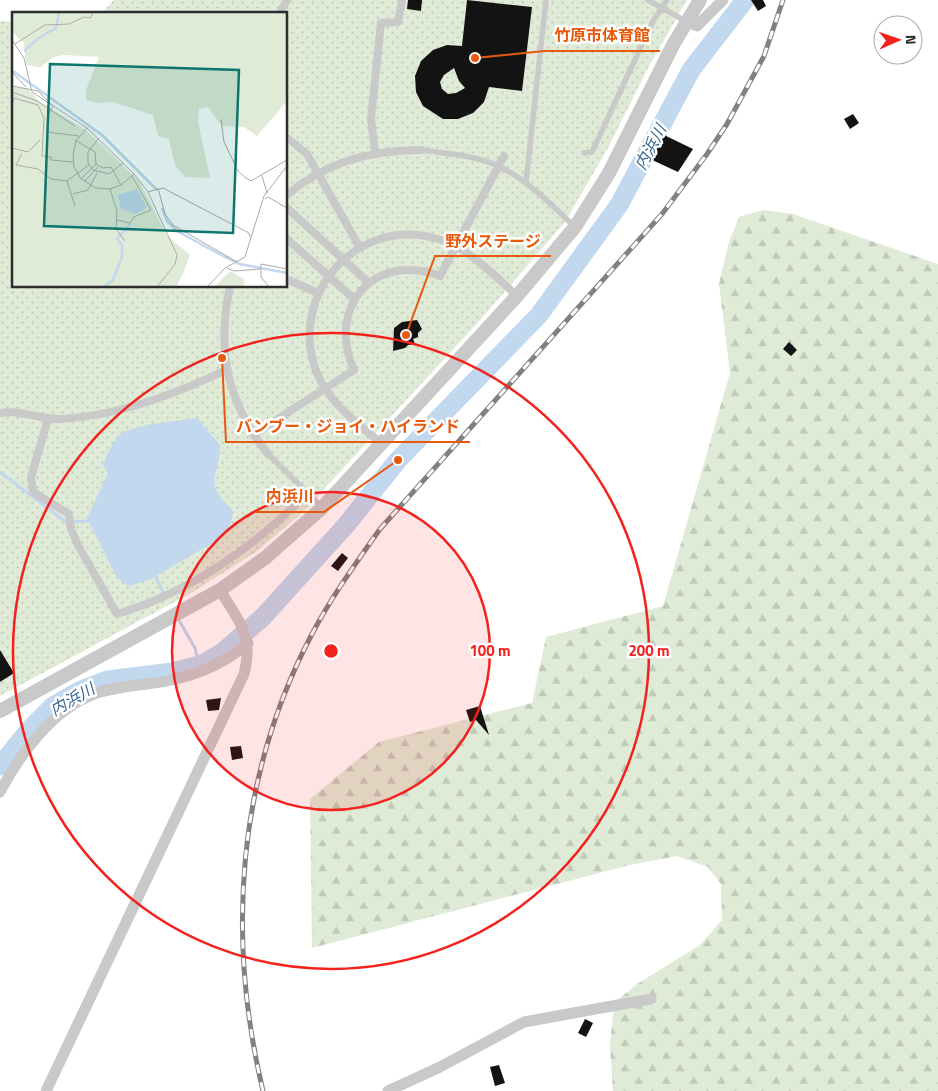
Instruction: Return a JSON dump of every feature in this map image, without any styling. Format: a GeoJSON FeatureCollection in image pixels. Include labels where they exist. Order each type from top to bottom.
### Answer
{"type":"FeatureCollection","features":[{"type":"Feature","properties":{"kind":"street"},"geometry":{"type":"LineString","coordinates":[[280,12],[287,0]]}},
{"type":"Feature","properties":{"kind":"street"},"geometry":{"type":"LineString","coordinates":[[374,153],[371,119],[382,23],[398,22],[402,0]]}},
{"type":"Feature","properties":{"kind":"street"},"geometry":{"type":"LineString","coordinates":[[0,711],[220,590],[265,558],[322,508],[517,296],[575,227],[609,174],[673,45],[700,0]]}},
{"type":"Feature","properties":{"kind":"street"},"geometry":{"type":"LineString","coordinates":[[687,22],[697,26],[723,0]]}},
{"type":"Feature","properties":{"kind":"street"},"geometry":{"type":"LineString","coordinates":[[288,139],[306,154],[360,248]]}},
{"type":"Feature","properties":{"kind":"street"},"geometry":{"type":"LineString","coordinates":[[288,195],[317,174],[348,160],[374,153],[421,150]]}},
{"type":"Feature","properties":{"kind":"street"},"geometry":{"type":"LineString","coordinates":[[253,435],[354,370],[346,351],[345,325],[354,299],[369,283],[400,270],[426,270],[440,276],[504,156]]}},
{"type":"Feature","properties":{"kind":"street"},"geometry":{"type":"LineString","coordinates":[[288,209],[369,283]]}},
{"type":"Feature","properties":{"kind":"street"},"geometry":{"type":"LineString","coordinates":[[381,443],[342,409],[325,390],[316,371],[311,346],[311,318],[318,293],[329,276],[344,260],[360,248],[391,237],[411,236],[436,239],[457,247],[477,260],[517,296]]}},
{"type":"Feature","properties":{"kind":"street"},"geometry":{"type":"LineString","coordinates":[[288,240],[354,299]]}},
{"type":"Feature","properties":{"kind":"street"},"geometry":{"type":"LineString","coordinates":[[288,280],[318,293]]}},
{"type":"Feature","properties":{"kind":"street"},"geometry":{"type":"LineString","coordinates":[[230,288],[224,320],[226,370],[237,403],[253,435],[268,454]]}},
{"type":"Feature","properties":{"kind":"street"},"geometry":{"type":"LineString","coordinates":[[0,414],[18,413],[48,419],[116,413],[198,383],[226,370]]}},
{"type":"Feature","properties":{"kind":"street"},"geometry":{"type":"LineString","coordinates":[[48,419],[30,485],[33,492],[42,499],[69,514],[71,529],[79,547],[116,614],[152,602],[213,569],[280,520],[304,496]]}},
{"type":"Feature","properties":{"kind":"street"},"geometry":{"type":"LineString","coordinates":[[46,1091],[244,674],[248,658],[245,636],[220,590]]}},
{"type":"Feature","properties":{"kind":"street"},"geometry":{"type":"LineString","coordinates":[[0,792],[20,759],[34,741],[63,713],[77,703],[93,694],[113,689],[195,675],[232,657],[245,636]]}},
{"type":"Feature","properties":{"kind":"street"},"geometry":{"type":"LineString","coordinates":[[388,1091],[440,1067],[524,1022],[650,999]]}},
{"type":"Feature","properties":{"kind":"lane"},"geometry":{"type":"LineString","coordinates":[[526,182],[546,0]]}},
{"type":"Feature","properties":{"kind":"lane"},"geometry":{"type":"LineString","coordinates":[[648,0],[687,22]]}},
{"type":"Feature","properties":{"kind":"lane"},"geometry":{"type":"LineString","coordinates":[[584,154],[592,152],[648,33],[667,0]]}},
{"type":"Feature","properties":{"kind":"lane"},"geometry":{"type":"LineString","coordinates":[[421,150],[462,155],[499,166],[526,182],[575,227]]}},
{"type":"Feature","properties":{"kind":"lane"},"geometry":{"type":"LineString","coordinates":[[268,454],[304,496],[322,508]]}},
{"type":"Feature","properties":{"kind":"green space"},"geometry":{"type":"Polygon","coordinates":[[[114,0],[687,0],[649,66],[608,148],[565,222],[482,318],[302,513],[257,551],[191,593],[0,696],[0,21],[12,22],[12,288],[288,288],[288,12],[103,12],[114,0]]]}},
{"type":"Feature","properties":{"kind":"green space"},"geometry":{"type":"Polygon","coordinates":[[[763,210],[793,214],[938,264],[938,1091],[613,1091],[610,1045],[614,1003],[637,984],[700,945],[722,920],[721,884],[708,867],[677,856],[630,865],[312,948],[310,799],[379,742],[532,703],[546,637],[663,606],[730,373],[719,284],[729,242],[739,217],[763,210]]]}},
{"type":"Feature","properties":{"kind":"water"},"geometry":{"type":"Polygon","coordinates":[[[197,418],[220,445],[214,478],[217,492],[232,509],[231,523],[223,535],[216,541],[149,580],[128,586],[117,578],[87,518],[108,473],[103,465],[115,440],[123,433],[143,426],[197,418]]]}},
{"type":"Feature","properties":{"kind":"building"},"geometry":{"type":"Polygon","coordinates":[[[408,0],[422,0],[421,11],[407,9],[408,0]]]}},
{"type":"Feature","properties":{"kind":"building"},"geometry":{"type":"Polygon","coordinates":[[[467,0],[532,7],[522,91],[489,87],[484,102],[473,113],[458,119],[443,119],[423,106],[416,92],[415,76],[421,61],[433,50],[447,45],[462,46],[467,0]],[[454,68],[444,75],[440,82],[442,89],[448,94],[456,93],[465,88],[459,81],[454,68]]]}},
{"type":"Feature","properties":{"kind":"building"},"geometry":{"type":"Polygon","coordinates":[[[751,0],[763,0],[766,6],[758,11],[751,0]]]}},
{"type":"Feature","properties":{"kind":"building"},"geometry":{"type":"Polygon","coordinates":[[[853,114],[859,123],[850,129],[844,119],[853,114]]]}},
{"type":"Feature","properties":{"kind":"building"},"geometry":{"type":"Polygon","coordinates":[[[662,134],[693,149],[678,172],[650,159],[662,134]]]}},
{"type":"Feature","properties":{"kind":"building"},"geometry":{"type":"Polygon","coordinates":[[[417,320],[422,329],[418,333],[418,337],[413,339],[415,344],[393,351],[394,328],[402,322],[417,320]]]}},
{"type":"Feature","properties":{"kind":"building"},"geometry":{"type":"Polygon","coordinates":[[[789,342],[797,350],[791,356],[783,349],[789,342]]]}},
{"type":"Feature","properties":{"kind":"building"},"geometry":{"type":"Polygon","coordinates":[[[342,553],[348,558],[338,571],[331,566],[342,553]]]}},
{"type":"Feature","properties":{"kind":"building"},"geometry":{"type":"Polygon","coordinates":[[[0,650],[14,673],[0,682],[0,650]]]}},
{"type":"Feature","properties":{"kind":"building"},"geometry":{"type":"Polygon","coordinates":[[[221,698],[219,710],[208,711],[206,700],[221,698]]]}},
{"type":"Feature","properties":{"kind":"building"},"geometry":{"type":"Polygon","coordinates":[[[480,706],[489,735],[476,720],[470,722],[466,710],[480,706]]]}},
{"type":"Feature","properties":{"kind":"building"},"geometry":{"type":"Polygon","coordinates":[[[241,746],[243,758],[232,760],[230,747],[241,746]]]}},
{"type":"Feature","properties":{"kind":"building"},"geometry":{"type":"Polygon","coordinates":[[[585,1019],[593,1023],[586,1037],[578,1033],[585,1019]]]}},
{"type":"Feature","properties":{"kind":"building"},"geometry":{"type":"Polygon","coordinates":[[[499,1065],[505,1083],[495,1086],[490,1067],[499,1065]]]}},
{"type":"Feature","properties":{"kind":"waterway","name":"内浜川"},"geometry":{"type":"LineString","coordinates":[[0,766],[29,730],[53,706],[81,690],[107,680],[173,672],[203,664],[223,652],[263,617],[347,524],[398,460],[539,315],[619,205],[691,70],[745,0]]}},
{"type":"Feature","properties":{"kind":"waterway"},"geometry":{"type":"LineString","coordinates":[[0,472],[66,522],[92,521]]}},
{"type":"Feature","properties":{"kind":"waterway"},"geometry":{"type":"LineString","coordinates":[[154,574],[163,592]]}},
{"type":"Feature","properties":{"kind":"waterway"},"geometry":{"type":"LineString","coordinates":[[180,622],[195,648],[199,665]]}},
{"type":"Feature","properties":{"kind":"railway"},"geometry":{"type":"LineString","coordinates":[[263,1091],[251,1033],[245,974],[242,916],[245,858],[254,800],[268,744],[287,688],[312,634],[336,593],[380,529],[662,214],[707,154],[727,124],[764,56],[783,0]]}},
{"type":"Feature","properties":{"kind":"place","name":"竹原市体育館"},"geometry":{"type":"Point","coordinates":[475,58]}},
{"type":"Feature","properties":{"kind":"place","name":"野外ステージ"},"geometry":{"type":"Point","coordinates":[406,335]}},
{"type":"Feature","properties":{"kind":"place","name":"バンブー・ジョイ・ハイランド"},"geometry":{"type":"Point","coordinates":[222,358]}},
{"type":"Feature","properties":{"kind":"place","name":"内浜川"},"geometry":{"type":"Point","coordinates":[398,460]}}]}
